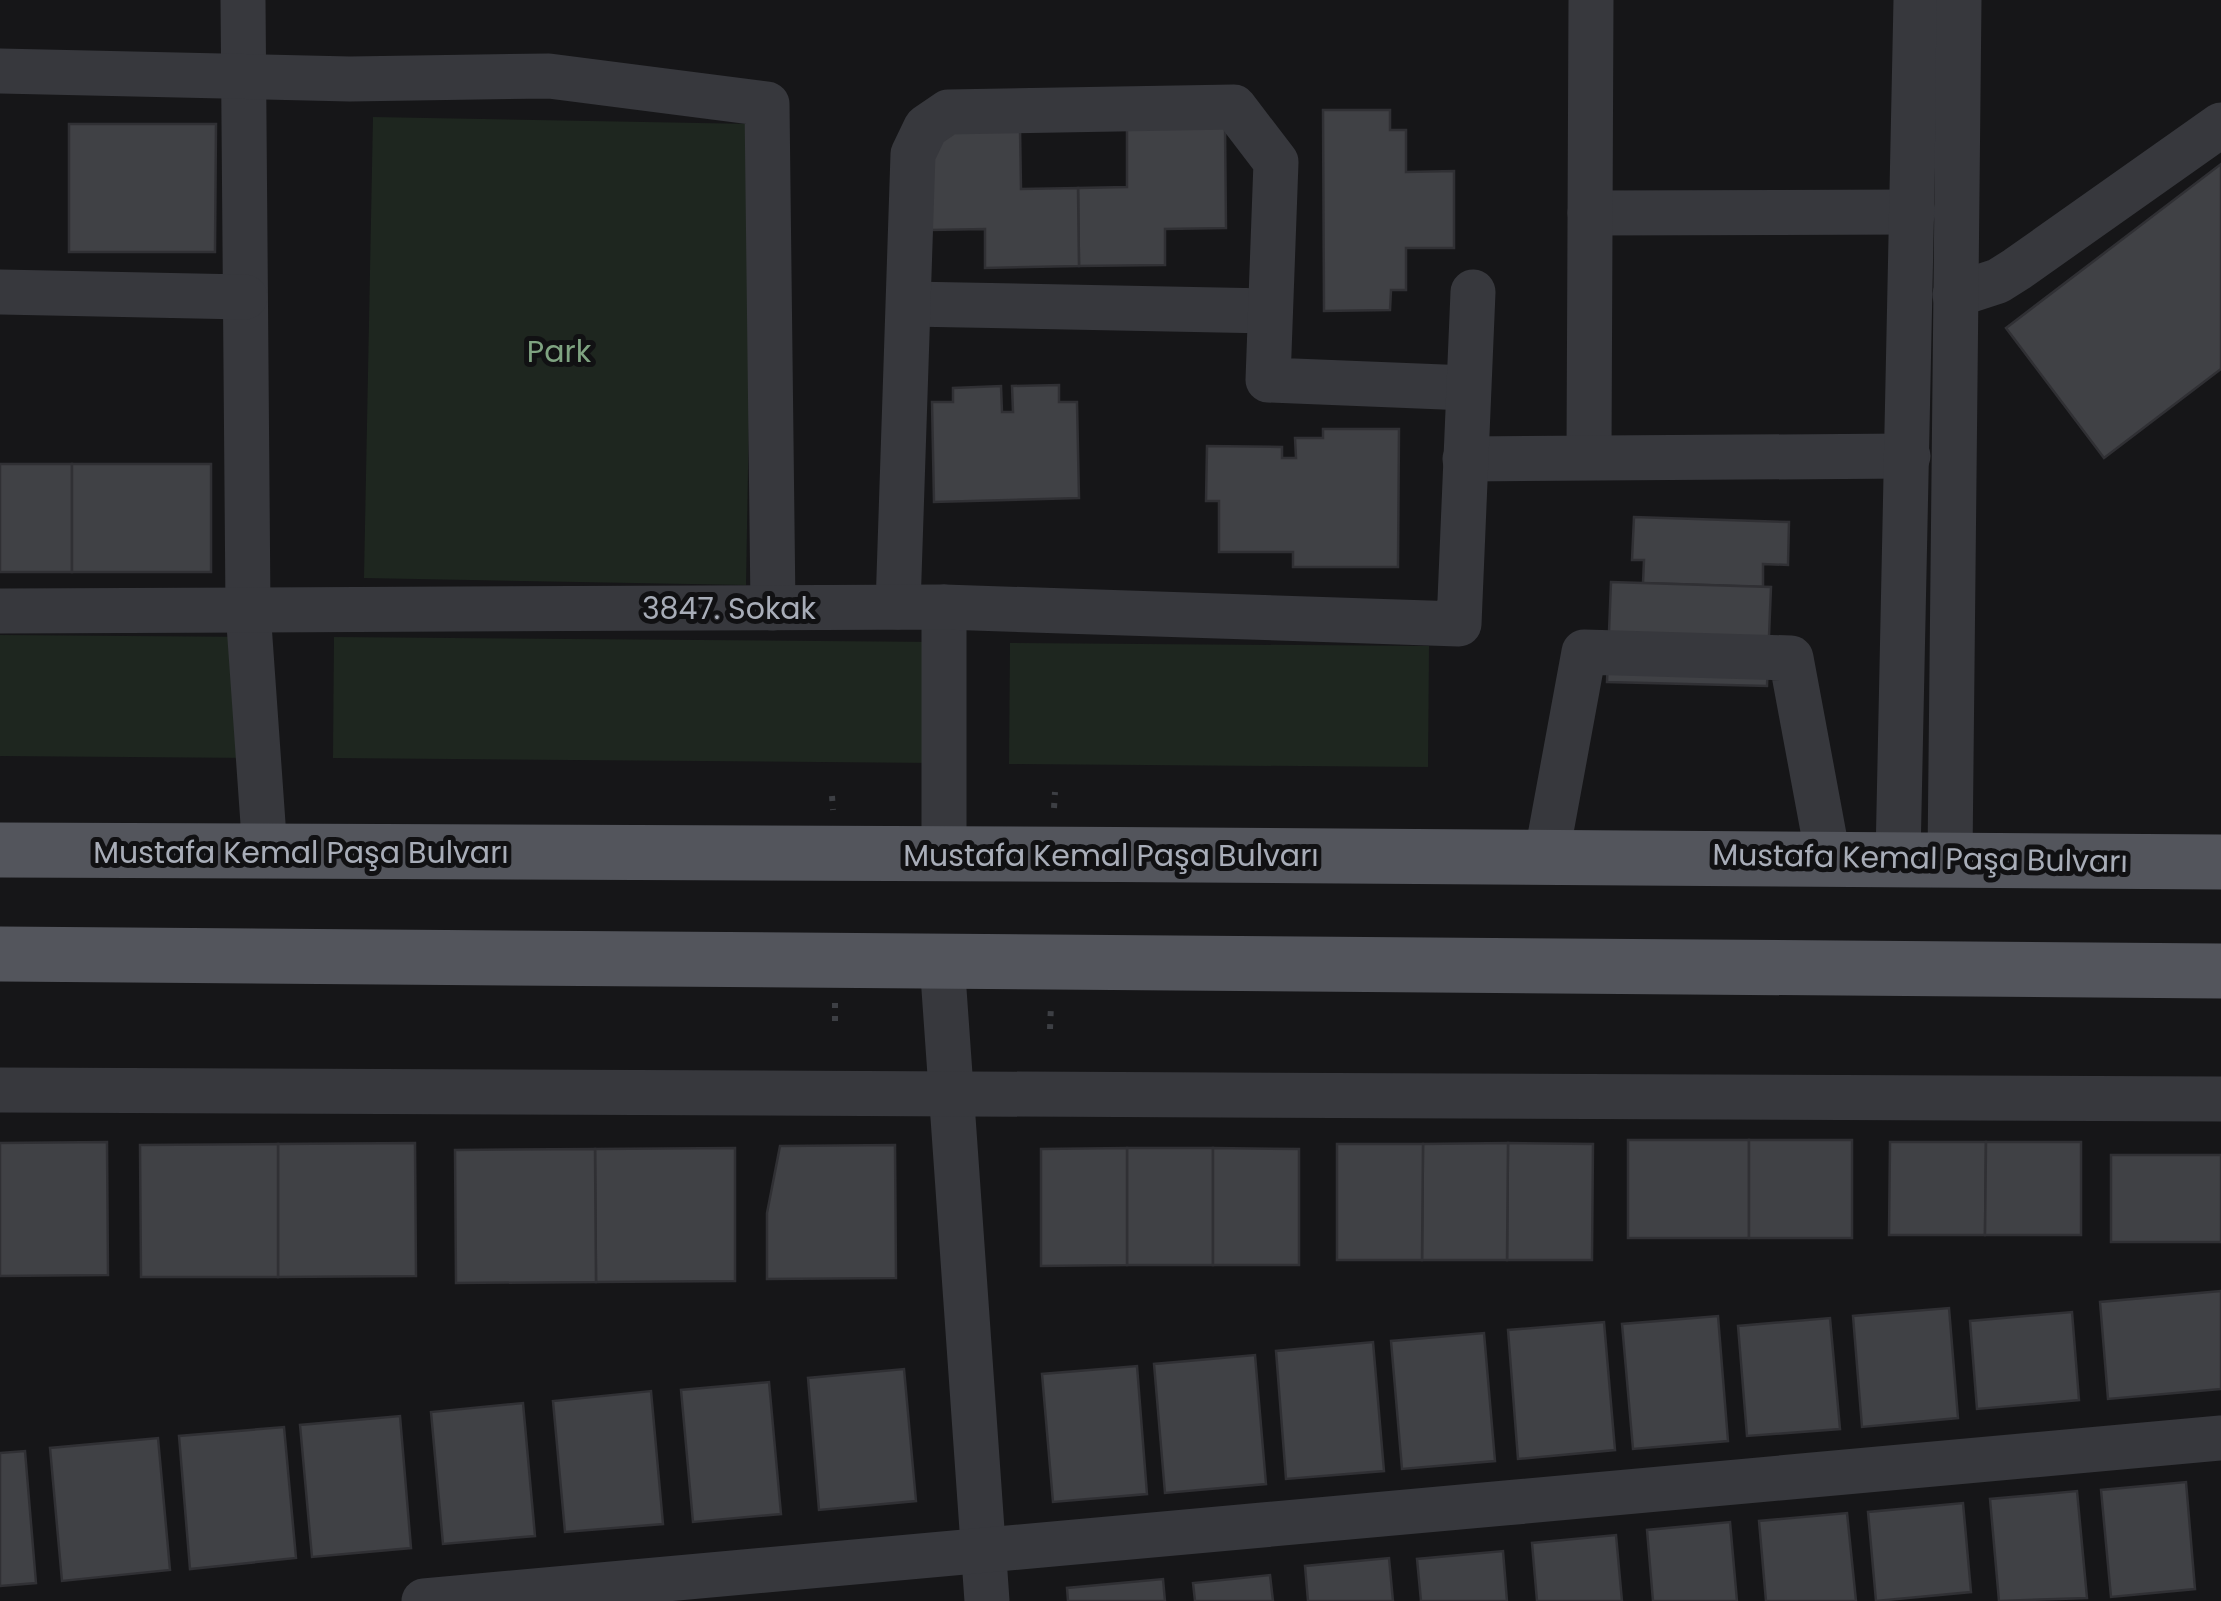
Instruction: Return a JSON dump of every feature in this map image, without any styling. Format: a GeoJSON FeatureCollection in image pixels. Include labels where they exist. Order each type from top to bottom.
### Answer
{"type":"FeatureCollection","features":[{"type":"Feature","properties":{"kind":"main road","name":"Mustafa Kemal Paşa Bulvarı"},"geometry":{"type":"LineString","coordinates":[[0,850],[944,856],[1547,853],[2221,862]]}},
{"type":"Feature","properties":{"kind":"main road"},"geometry":{"type":"LineString","coordinates":[[0,954],[2221,970]]}},
{"type":"Feature","properties":{"kind":"street"},"geometry":{"type":"LineString","coordinates":[[242,0],[248,610],[264,852]]}},
{"type":"Feature","properties":{"kind":"street"},"geometry":{"type":"LineString","coordinates":[[1589,455],[1591,0]]}},
{"type":"Feature","properties":{"kind":"street"},"geometry":{"type":"LineString","coordinates":[[1916,0],[1908,456],[1924,858]]}},
{"type":"Feature","properties":{"kind":"street"},"geometry":{"type":"LineString","coordinates":[[1924,858],[1955,295],[1960,0]]}},
{"type":"Feature","properties":{"kind":"street"},"geometry":{"type":"LineString","coordinates":[[0,71],[549,76],[767,104],[773,608]]}},
{"type":"Feature","properties":{"kind":"street"},"geometry":{"type":"LineString","coordinates":[[898,607],[913,154],[926,126],[960,108],[1234,107],[1276,162],[1268,380],[1468,388]]}},
{"type":"Feature","properties":{"kind":"street"},"geometry":{"type":"LineString","coordinates":[[1955,295],[1998,282],[2221,125]]}},
{"type":"Feature","properties":{"kind":"street"},"geometry":{"type":"LineString","coordinates":[[1590,214],[1913,212]]}},
{"type":"Feature","properties":{"kind":"street"},"geometry":{"type":"LineString","coordinates":[[0,292],[245,296]]}},
{"type":"Feature","properties":{"kind":"street"},"geometry":{"type":"LineString","coordinates":[[1472,292],[1466,459],[1589,455],[1908,456]]}},
{"type":"Feature","properties":{"kind":"street"},"geometry":{"type":"LineString","coordinates":[[908,304],[1270,311]]}},
{"type":"Feature","properties":{"kind":"street","name":"3847. Sokak"},"geometry":{"type":"LineString","coordinates":[[0,611],[944,607],[1459,624],[1466,459]]}},
{"type":"Feature","properties":{"kind":"street"},"geometry":{"type":"LineString","coordinates":[[944,607],[944,856]]}},
{"type":"Feature","properties":{"kind":"street"},"geometry":{"type":"LineString","coordinates":[[1547,853],[1584,652],[1791,658],[1828,857]]}},
{"type":"Feature","properties":{"kind":"street"},"geometry":{"type":"LineString","coordinates":[[942,960],[986,1601]]}},
{"type":"Feature","properties":{"kind":"street"},"geometry":{"type":"LineString","coordinates":[[0,1090],[2221,1099]]}},
{"type":"Feature","properties":{"kind":"street"},"geometry":{"type":"LineString","coordinates":[[424,1601],[2221,1438]]}},
{"type":"Feature","properties":{"kind":"path"},"geometry":{"type":"LineString","coordinates":[[1053,856],[1054,792]]}},
{"type":"Feature","properties":{"kind":"path"},"geometry":{"type":"LineString","coordinates":[[1050,1029],[1052,962]]}},
{"type":"Feature","properties":{"kind":"green space","name":"Park"},"geometry":{"type":"Polygon","coordinates":[[[373,117],[754,124],[746,585],[364,578],[373,117]]]}},
{"type":"Feature","properties":{"kind":"green space"},"geometry":{"type":"Polygon","coordinates":[[[0,635],[271,637],[271,758],[0,756],[0,635]]]}},
{"type":"Feature","properties":{"kind":"green space"},"geometry":{"type":"Polygon","coordinates":[[[334,637],[938,642],[936,763],[333,758],[334,637]]]}},
{"type":"Feature","properties":{"kind":"green space"},"geometry":{"type":"Polygon","coordinates":[[[1010,643],[1429,646],[1428,767],[1009,764],[1010,643]]]}},
{"type":"Feature","properties":{"kind":"building"},"geometry":{"type":"Polygon","coordinates":[[[1323,110],[1390,110],[1390,130],[1406,130],[1406,172],[1454,171],[1454,248],[1406,248],[1406,290],[1391,290],[1390,310],[1324,311],[1323,110]]]}},
{"type":"Feature","properties":{"kind":"building"},"geometry":{"type":"Polygon","coordinates":[[[69,124],[216,124],[215,252],[69,252],[69,124]]]}},
{"type":"Feature","properties":{"kind":"building"},"geometry":{"type":"Polygon","coordinates":[[[1225,124],[1226,228],[1165,229],[1165,265],[1079,266],[1078,188],[1127,187],[1127,126],[1225,124]]]}},
{"type":"Feature","properties":{"kind":"building"},"geometry":{"type":"Polygon","coordinates":[[[1020,128],[1021,189],[1078,188],[1079,266],[985,268],[985,229],[931,230],[929,130],[1020,128]]]}},
{"type":"Feature","properties":{"kind":"building"},"geometry":{"type":"Polygon","coordinates":[[[2221,164],[2221,369],[2104,458],[2006,328],[2221,164]]]}},
{"type":"Feature","properties":{"kind":"building"},"geometry":{"type":"Polygon","coordinates":[[[1059,385],[1059,402],[1077,402],[1079,498],[934,502],[932,402],[953,402],[953,388],[1001,386],[1002,412],[1013,412],[1012,386],[1059,385]]]}},
{"type":"Feature","properties":{"kind":"building"},"geometry":{"type":"Polygon","coordinates":[[[1323,429],[1399,429],[1398,567],[1293,567],[1293,552],[1219,552],[1219,501],[1206,501],[1207,446],[1282,447],[1282,458],[1296,458],[1295,438],[1323,438],[1323,429]]]}},
{"type":"Feature","properties":{"kind":"building"},"geometry":{"type":"Polygon","coordinates":[[[0,464],[72,464],[72,572],[0,572],[0,464]]]}},
{"type":"Feature","properties":{"kind":"building"},"geometry":{"type":"Polygon","coordinates":[[[72,464],[211,464],[211,572],[72,572],[72,464]]]}},
{"type":"Feature","properties":{"kind":"building"},"geometry":{"type":"Polygon","coordinates":[[[1634,517],[1789,522],[1788,565],[1763,564],[1763,587],[1643,583],[1644,560],[1632,560],[1634,517]]]}},
{"type":"Feature","properties":{"kind":"building"},"geometry":{"type":"Polygon","coordinates":[[[1611,582],[1771,587],[1767,686],[1607,682],[1611,582]]]}},
{"type":"Feature","properties":{"kind":"building"},"geometry":{"type":"Polygon","coordinates":[[[1628,1140],[1749,1140],[1749,1238],[1628,1238],[1628,1140]]]}},
{"type":"Feature","properties":{"kind":"building"},"geometry":{"type":"Polygon","coordinates":[[[1749,1140],[1852,1140],[1852,1238],[1749,1238],[1749,1140]]]}},
{"type":"Feature","properties":{"kind":"building"},"geometry":{"type":"Polygon","coordinates":[[[107,1142],[108,1275],[0,1276],[0,1143],[107,1142]]]}},
{"type":"Feature","properties":{"kind":"building"},"geometry":{"type":"Polygon","coordinates":[[[1890,1142],[1986,1142],[1985,1235],[1889,1235],[1890,1142]]]}},
{"type":"Feature","properties":{"kind":"building"},"geometry":{"type":"Polygon","coordinates":[[[1986,1142],[2081,1142],[2081,1235],[1985,1235],[1986,1142]]]}},
{"type":"Feature","properties":{"kind":"building"},"geometry":{"type":"Polygon","coordinates":[[[415,1143],[416,1276],[278,1277],[278,1144],[415,1143]]]}},
{"type":"Feature","properties":{"kind":"building"},"geometry":{"type":"Polygon","coordinates":[[[1508,1143],[1593,1144],[1592,1260],[1507,1260],[1508,1143]]]}},
{"type":"Feature","properties":{"kind":"building"},"geometry":{"type":"Polygon","coordinates":[[[1508,1143],[1507,1260],[1422,1260],[1423,1144],[1508,1143]]]}},
{"type":"Feature","properties":{"kind":"building"},"geometry":{"type":"Polygon","coordinates":[[[278,1144],[278,1277],[141,1277],[140,1145],[278,1144]]]}},
{"type":"Feature","properties":{"kind":"building"},"geometry":{"type":"Polygon","coordinates":[[[1337,1144],[1423,1144],[1422,1260],[1337,1260],[1337,1144]]]}},
{"type":"Feature","properties":{"kind":"building"},"geometry":{"type":"Polygon","coordinates":[[[895,1145],[896,1278],[767,1279],[767,1213],[780,1146],[895,1145]]]}},
{"type":"Feature","properties":{"kind":"building"},"geometry":{"type":"Polygon","coordinates":[[[735,1148],[735,1281],[596,1282],[595,1149],[735,1148]]]}},
{"type":"Feature","properties":{"kind":"building"},"geometry":{"type":"Polygon","coordinates":[[[1127,1148],[1213,1148],[1213,1265],[1127,1265],[1127,1148]]]}},
{"type":"Feature","properties":{"kind":"building"},"geometry":{"type":"Polygon","coordinates":[[[1127,1148],[1127,1265],[1041,1266],[1041,1149],[1127,1148]]]}},
{"type":"Feature","properties":{"kind":"building"},"geometry":{"type":"Polygon","coordinates":[[[1213,1148],[1299,1149],[1299,1265],[1213,1265],[1213,1148]]]}},
{"type":"Feature","properties":{"kind":"building"},"geometry":{"type":"Polygon","coordinates":[[[595,1149],[596,1282],[456,1283],[455,1150],[595,1149]]]}},
{"type":"Feature","properties":{"kind":"building"},"geometry":{"type":"Polygon","coordinates":[[[2111,1155],[2221,1155],[2221,1242],[2111,1242],[2111,1155]]]}},
{"type":"Feature","properties":{"kind":"building"},"geometry":{"type":"Polygon","coordinates":[[[2221,1291],[2221,1389],[2108,1399],[2100,1302],[2221,1291]]]}},
{"type":"Feature","properties":{"kind":"building"},"geometry":{"type":"Polygon","coordinates":[[[1949,1308],[1958,1418],[1862,1427],[1853,1316],[1949,1308]]]}},
{"type":"Feature","properties":{"kind":"building"},"geometry":{"type":"Polygon","coordinates":[[[2072,1312],[2079,1400],[1977,1409],[1970,1321],[2072,1312]]]}},
{"type":"Feature","properties":{"kind":"building"},"geometry":{"type":"Polygon","coordinates":[[[1718,1316],[1728,1441],[1633,1449],[1622,1324],[1718,1316]]]}},
{"type":"Feature","properties":{"kind":"building"},"geometry":{"type":"Polygon","coordinates":[[[1830,1318],[1840,1429],[1747,1436],[1738,1326],[1830,1318]]]}},
{"type":"Feature","properties":{"kind":"building"},"geometry":{"type":"Polygon","coordinates":[[[1604,1322],[1615,1450],[1518,1459],[1508,1330],[1604,1322]]]}},
{"type":"Feature","properties":{"kind":"building"},"geometry":{"type":"Polygon","coordinates":[[[1484,1333],[1495,1461],[1402,1469],[1391,1341],[1484,1333]]]}},
{"type":"Feature","properties":{"kind":"building"},"geometry":{"type":"Polygon","coordinates":[[[1373,1342],[1384,1471],[1286,1479],[1276,1351],[1373,1342]]]}},
{"type":"Feature","properties":{"kind":"building"},"geometry":{"type":"Polygon","coordinates":[[[1255,1355],[1266,1484],[1165,1493],[1154,1364],[1255,1355]]]}},
{"type":"Feature","properties":{"kind":"building"},"geometry":{"type":"Polygon","coordinates":[[[1137,1366],[1147,1494],[1053,1502],[1042,1374],[1137,1366]]]}},
{"type":"Feature","properties":{"kind":"building"},"geometry":{"type":"Polygon","coordinates":[[[904,1369],[916,1501],[819,1510],[808,1378],[904,1369]]]}},
{"type":"Feature","properties":{"kind":"building"},"geometry":{"type":"Polygon","coordinates":[[[769,1382],[781,1514],[693,1522],[681,1390],[769,1382]]]}},
{"type":"Feature","properties":{"kind":"building"},"geometry":{"type":"Polygon","coordinates":[[[651,1391],[663,1524],[565,1532],[553,1401],[651,1391]]]}},
{"type":"Feature","properties":{"kind":"building"},"geometry":{"type":"Polygon","coordinates":[[[523,1403],[535,1536],[443,1544],[431,1412],[523,1403]]]}},
{"type":"Feature","properties":{"kind":"building"},"geometry":{"type":"Polygon","coordinates":[[[400,1416],[411,1548],[312,1557],[300,1425],[400,1416]]]}},
{"type":"Feature","properties":{"kind":"building"},"geometry":{"type":"Polygon","coordinates":[[[284,1427],[296,1558],[190,1569],[179,1436],[284,1427]]]}},
{"type":"Feature","properties":{"kind":"building"},"geometry":{"type":"Polygon","coordinates":[[[158,1438],[170,1570],[62,1581],[50,1448],[158,1438]]]}},
{"type":"Feature","properties":{"kind":"building"},"geometry":{"type":"Polygon","coordinates":[[[25,1451],[36,1583],[0,1586],[0,1453],[25,1451]]]}},
{"type":"Feature","properties":{"kind":"building"},"geometry":{"type":"Polygon","coordinates":[[[2186,1482],[2195,1589],[2111,1597],[2101,1490],[2186,1482]]]}},
{"type":"Feature","properties":{"kind":"building"},"geometry":{"type":"Polygon","coordinates":[[[2077,1491],[2087,1598],[1999,1601],[1990,1499],[2077,1491]]]}},
{"type":"Feature","properties":{"kind":"building"},"geometry":{"type":"Polygon","coordinates":[[[1963,1503],[1971,1592],[1876,1601],[1868,1512],[1963,1503]]]}},
{"type":"Feature","properties":{"kind":"building"},"geometry":{"type":"Polygon","coordinates":[[[1847,1513],[1856,1601],[1766,1601],[1759,1521],[1847,1513]]]}},
{"type":"Feature","properties":{"kind":"building"},"geometry":{"type":"Polygon","coordinates":[[[1730,1522],[1737,1601],[1653,1601],[1647,1530],[1730,1522]]]}},
{"type":"Feature","properties":{"kind":"building"},"geometry":{"type":"Polygon","coordinates":[[[1616,1535],[1622,1601],[1537,1601],[1532,1543],[1616,1535]]]}},
{"type":"Feature","properties":{"kind":"building"},"geometry":{"type":"Polygon","coordinates":[[[1503,1551],[1507,1601],[1421,1601],[1417,1559],[1503,1551]]]}},
{"type":"Feature","properties":{"kind":"building"},"geometry":{"type":"Polygon","coordinates":[[[1389,1558],[1393,1601],[1308,1601],[1305,1566],[1389,1558]]]}},
{"type":"Feature","properties":{"kind":"building"},"geometry":{"type":"Polygon","coordinates":[[[1270,1575],[1273,1601],[1195,1601],[1193,1583],[1270,1575]]]}},
{"type":"Feature","properties":{"kind":"building"},"geometry":{"type":"Polygon","coordinates":[[[1163,1579],[1165,1601],[1068,1601],[1067,1588],[1163,1579]]]}}]}
